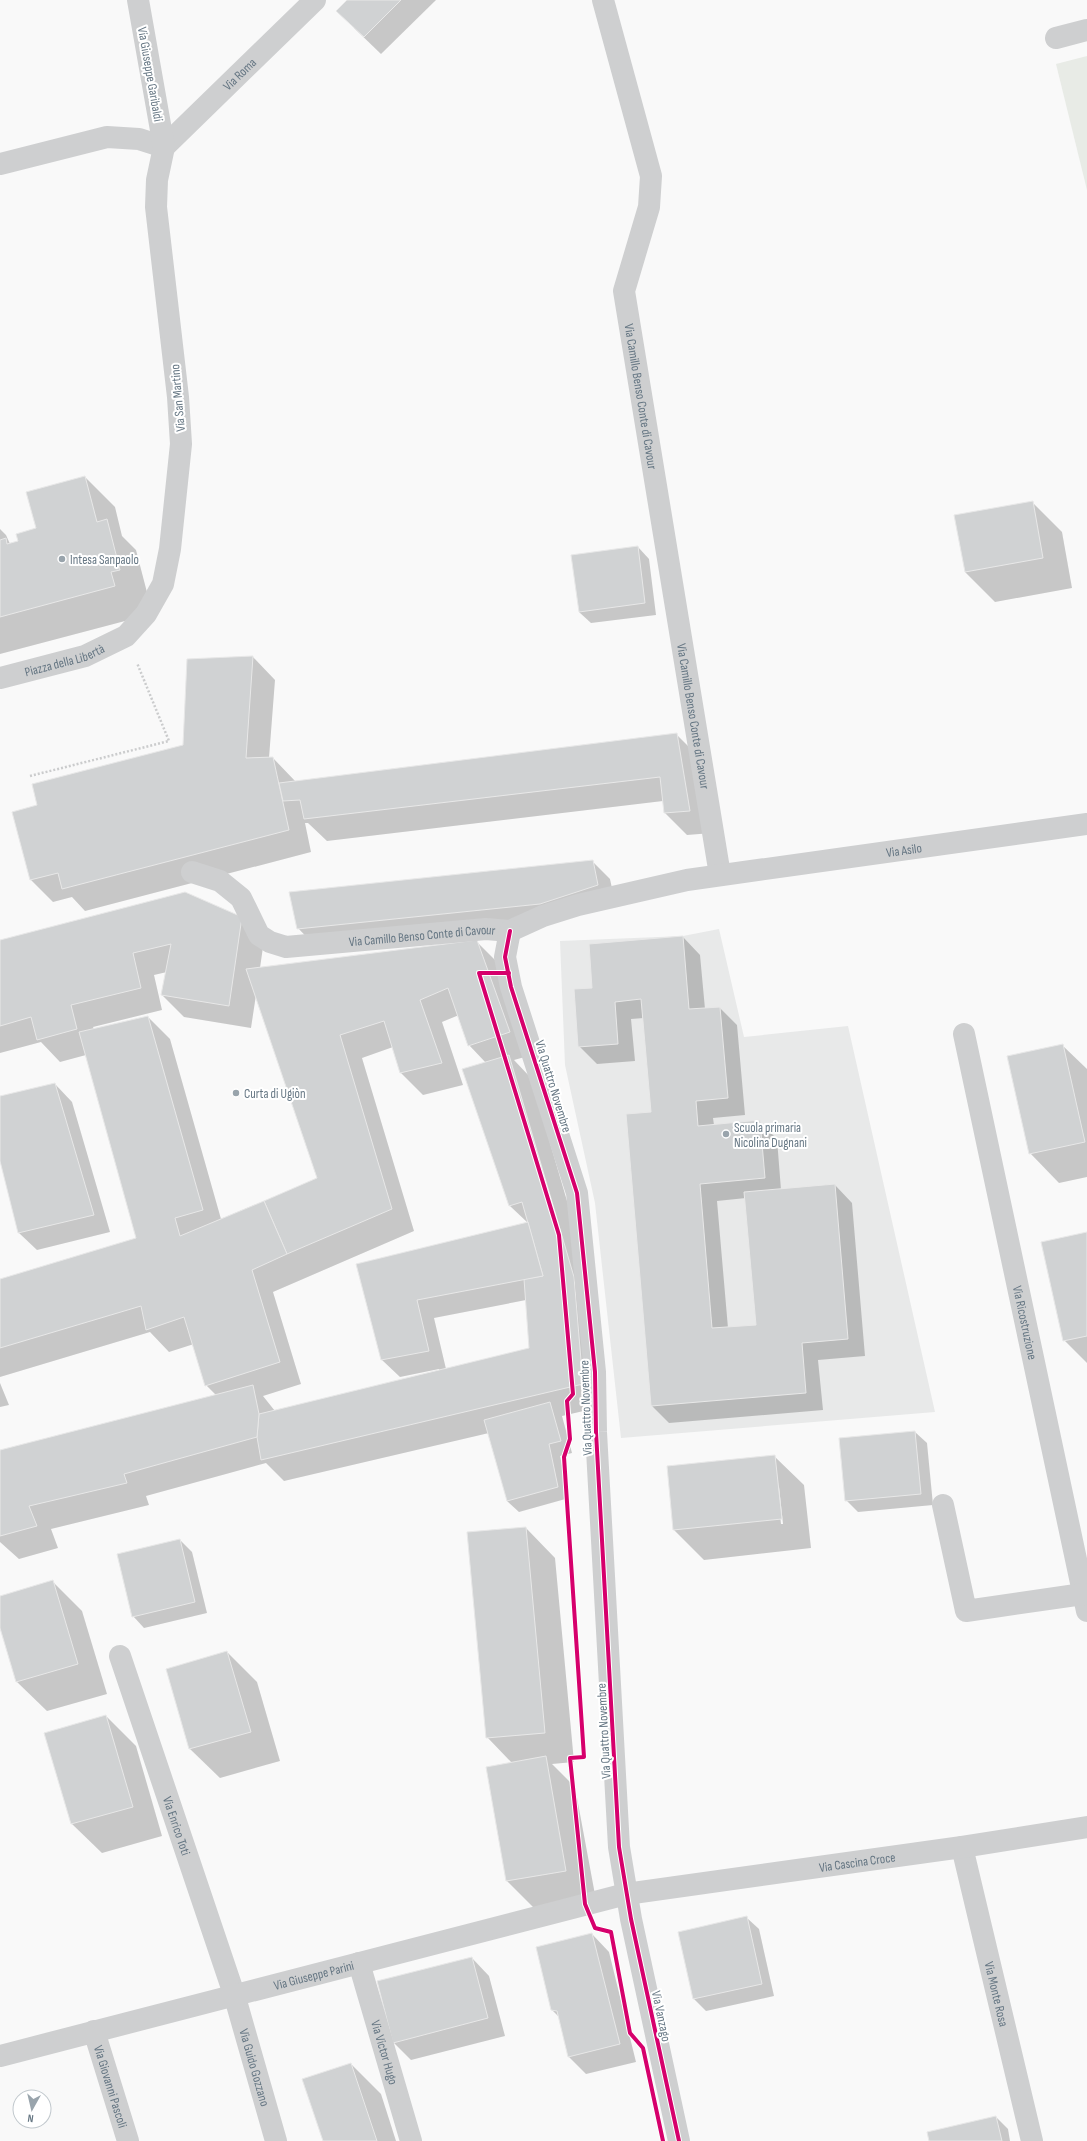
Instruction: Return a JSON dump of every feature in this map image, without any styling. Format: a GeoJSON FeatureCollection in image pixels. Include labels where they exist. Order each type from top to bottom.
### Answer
{"type":"FeatureCollection","features":[{"type":"Feature","properties":{"kind":"street","name":"Via Giuseppe Garibaldi"},"geometry":{"type":"LineString","coordinates":[[138,0],[164,147]]}},
{"type":"Feature","properties":{"kind":"street","name":"Via Roma"},"geometry":{"type":"LineString","coordinates":[[164,147],[315,0]]}},
{"type":"Feature","properties":{"kind":"street","name":"Via Camillo Benso Conte di Cavour"},"geometry":{"type":"LineString","coordinates":[[192,872],[220,881],[231,889],[241,898],[259,935],[270,942],[286,947],[486,929],[510,931],[543,916],[578,905],[687,880],[720,875],[624,291],[649,207],[650,176],[603,0]]}},
{"type":"Feature","properties":{"kind":"street"},"geometry":{"type":"LineString","coordinates":[[1056,38],[1087,30]]}},
{"type":"Feature","properties":{"kind":"street"},"geometry":{"type":"LineString","coordinates":[[0,164],[107,137],[139,139],[164,147]]}},
{"type":"Feature","properties":{"kind":"street","name":"Via San Martino"},"geometry":{"type":"LineString","coordinates":[[126,636],[146,614],[164,582],[170,549],[181,444],[178,397],[156,207],[157,180],[164,147]]}},
{"type":"Feature","properties":{"kind":"street","name":"Piazza della Libertà"},"geometry":{"type":"LineString","coordinates":[[0,678],[85,656],[126,636]]}},
{"type":"Feature","properties":{"kind":"street","name":"Via Asilo"},"geometry":{"type":"LineString","coordinates":[[720,875],[1087,824]]}},
{"type":"Feature","properties":{"kind":"street","name":"Via Quattro Novembre"},"geometry":{"type":"LineString","coordinates":[[510,931],[505,957],[511,987],[577,1193],[595,1372],[596,1432],[619,1847],[626,1894]]}},
{"type":"Feature","properties":{"kind":"street","name":"Via Ricostruzione"},"geometry":{"type":"LineString","coordinates":[[964,1034],[1085,1603]]}},
{"type":"Feature","properties":{"kind":"street"},"geometry":{"type":"LineString","coordinates":[[943,1505],[966,1611],[1085,1603]]}},
{"type":"Feature","properties":{"kind":"street","name":"Via Enrico Toti"},"geometry":{"type":"LineString","coordinates":[[120,1656],[234,1994]]}},
{"type":"Feature","properties":{"kind":"street","name":"Via Cascina Croce"},"geometry":{"type":"LineString","coordinates":[[626,1894],[962,1847],[1087,1827]]}},
{"type":"Feature","properties":{"kind":"street","name":"Via Monte Rosa"},"geometry":{"type":"LineString","coordinates":[[962,1847],[1032,2141]]}},
{"type":"Feature","properties":{"kind":"street","name":"Via Giuseppe Parini"},"geometry":{"type":"LineString","coordinates":[[0,2056],[234,1994],[626,1894]]}},
{"type":"Feature","properties":{"kind":"street","name":"Via Vanzago"},"geometry":{"type":"LineString","coordinates":[[626,1894],[679,2141]]}},
{"type":"Feature","properties":{"kind":"street","name":"Via Victor Hugo"},"geometry":{"type":"LineString","coordinates":[[359,1963],[411,2141]]}},
{"type":"Feature","properties":{"kind":"street","name":"Via Guido Gozzano"},"geometry":{"type":"LineString","coordinates":[[234,1994],[276,2141]]}},
{"type":"Feature","properties":{"kind":"street","name":"Via Giovanni Pascoli"},"geometry":{"type":"LineString","coordinates":[[94,2031],[128,2141]]}},
{"type":"Feature","properties":{"kind":"path"},"geometry":{"type":"LineString","coordinates":[[30,776],[169,742],[126,636]]}},
{"type":"Feature","properties":{"kind":"shaded area"},"geometry":{"type":"Polygon","coordinates":[[[1087,56],[1087,190],[1056,64],[1087,56]]]}},
{"type":"Feature","properties":{"kind":"shaded area","name":"Scuola primaria Nicolina Dugnani"},"geometry":{"type":"Polygon","coordinates":[[[719,929],[744,1037],[848,1026],[935,1412],[621,1438],[595,1203],[565,1065],[560,941],[683,936],[719,929]]]}},
{"type":"Feature","properties":{"kind":"building"},"geometry":{"type":"Polygon","coordinates":[[[347,0],[401,0],[364,37],[336,11],[347,0]]]}},
{"type":"Feature","properties":{"kind":"building"},"geometry":{"type":"Polygon","coordinates":[[[85,476],[97,522],[107,519],[120,570],[111,572],[115,586],[0,617],[0,540],[6,538],[7,544],[18,541],[16,534],[36,528],[26,492],[85,476]]]}},
{"type":"Feature","properties":{"kind":"building"},"geometry":{"type":"Polygon","coordinates":[[[1033,501],[1043,558],[965,572],[954,515],[1033,501]]]}},
{"type":"Feature","properties":{"kind":"building"},"geometry":{"type":"Polygon","coordinates":[[[638,546],[645,603],[579,612],[571,555],[638,546]]]}},
{"type":"Feature","properties":{"kind":"building"},"geometry":{"type":"Polygon","coordinates":[[[253,656],[246,758],[273,757],[289,830],[62,889],[58,873],[30,880],[12,812],[37,805],[32,784],[183,745],[187,659],[253,656]]]}},
{"type":"Feature","properties":{"kind":"building"},"geometry":{"type":"Polygon","coordinates":[[[677,733],[690,811],[664,813],[660,777],[304,819],[300,800],[283,801],[279,783],[677,733]]]}},
{"type":"Feature","properties":{"kind":"building"},"geometry":{"type":"Polygon","coordinates":[[[593,860],[598,885],[540,904],[297,929],[289,892],[593,860]]]}},
{"type":"Feature","properties":{"kind":"building"},"geometry":{"type":"Polygon","coordinates":[[[185,892],[242,917],[229,1006],[161,995],[171,944],[133,953],[141,988],[71,1005],[77,1029],[37,1040],[31,1017],[0,1026],[0,940],[185,892]]]}},
{"type":"Feature","properties":{"kind":"building"},"geometry":{"type":"Polygon","coordinates":[[[683,936],[689,1009],[720,1007],[728,1098],[696,1101],[698,1126],[760,1120],[765,1178],[700,1184],[712,1328],[756,1325],[744,1192],[835,1184],[848,1339],[802,1343],[806,1393],[651,1406],[626,1114],[651,1112],[641,999],[615,1002],[618,1044],[578,1047],[574,989],[592,988],[589,944],[683,936]]]}},
{"type":"Feature","properties":{"kind":"building"},"geometry":{"type":"Polygon","coordinates":[[[477,940],[510,1032],[468,1046],[448,988],[420,1000],[442,1063],[400,1073],[384,1021],[340,1035],[392,1209],[287,1254],[264,1201],[317,1178],[246,969],[477,940]]]}},
{"type":"Feature","properties":{"kind":"building"},"geometry":{"type":"Polygon","coordinates":[[[148,1016],[203,1210],[175,1218],[180,1236],[264,1201],[287,1254],[252,1270],[280,1362],[205,1386],[184,1317],[146,1330],[141,1306],[0,1348],[0,1279],[136,1238],[79,1032],[148,1016]]]}},
{"type":"Feature","properties":{"kind":"building"},"geometry":{"type":"Polygon","coordinates":[[[1063,1044],[1085,1142],[1029,1154],[1007,1056],[1063,1044]]]}},
{"type":"Feature","properties":{"kind":"building"},"geometry":{"type":"Polygon","coordinates":[[[509,1055],[574,1277],[583,1384],[261,1460],[257,1437],[259,1414],[529,1348],[524,1279],[543,1276],[522,1202],[509,1206],[462,1069],[509,1055]]]}},
{"type":"Feature","properties":{"kind":"building"},"geometry":{"type":"Polygon","coordinates":[[[55,1083],[94,1215],[18,1233],[0,1161],[0,1096],[55,1083]]]}},
{"type":"Feature","properties":{"kind":"building"},"geometry":{"type":"Polygon","coordinates":[[[528,1222],[543,1276],[417,1300],[429,1351],[381,1360],[356,1264],[528,1222]]]}},
{"type":"Feature","properties":{"kind":"building"},"geometry":{"type":"Polygon","coordinates":[[[1087,1232],[1087,1336],[1063,1341],[1041,1242],[1087,1232]]]}},
{"type":"Feature","properties":{"kind":"building"},"geometry":{"type":"Polygon","coordinates":[[[253,1385],[259,1414],[257,1437],[124,1474],[127,1483],[29,1506],[37,1526],[0,1536],[0,1450],[253,1385]]]}},
{"type":"Feature","properties":{"kind":"building"},"geometry":{"type":"Polygon","coordinates":[[[550,1402],[561,1441],[549,1444],[558,1487],[507,1501],[484,1420],[550,1402]]]}},
{"type":"Feature","properties":{"kind":"building"},"geometry":{"type":"Polygon","coordinates":[[[915,1431],[921,1494],[845,1501],[839,1438],[915,1431]]]}},
{"type":"Feature","properties":{"kind":"building"},"geometry":{"type":"Polygon","coordinates":[[[775,1455],[782,1519],[673,1530],[667,1466],[775,1455]]]}},
{"type":"Feature","properties":{"kind":"building"},"geometry":{"type":"Polygon","coordinates":[[[526,1527],[545,1733],[486,1738],[467,1532],[526,1527]]]}},
{"type":"Feature","properties":{"kind":"building"},"geometry":{"type":"Polygon","coordinates":[[[180,1539],[195,1602],[132,1617],[117,1554],[180,1539]]]}},
{"type":"Feature","properties":{"kind":"building"},"geometry":{"type":"Polygon","coordinates":[[[53,1580],[78,1664],[16,1682],[0,1628],[0,1596],[53,1580]]]}},
{"type":"Feature","properties":{"kind":"building"},"geometry":{"type":"Polygon","coordinates":[[[227,1651],[251,1732],[189,1749],[166,1669],[227,1651]]]}},
{"type":"Feature","properties":{"kind":"building"},"geometry":{"type":"Polygon","coordinates":[[[106,1715],[133,1807],[71,1824],[44,1733],[106,1715]]]}},
{"type":"Feature","properties":{"kind":"building"},"geometry":{"type":"Polygon","coordinates":[[[546,1756],[566,1871],[506,1881],[486,1767],[546,1756]]]}},
{"type":"Feature","properties":{"kind":"building"},"geometry":{"type":"Polygon","coordinates":[[[747,1916],[762,1984],[693,1999],[678,1932],[747,1916]]]}},
{"type":"Feature","properties":{"kind":"building"},"geometry":{"type":"Polygon","coordinates":[[[592,1933],[620,2044],[568,2057],[557,2011],[551,2010],[536,1947],[592,1933]]]}},
{"type":"Feature","properties":{"kind":"building"},"geometry":{"type":"Polygon","coordinates":[[[472,1957],[488,2018],[393,2043],[377,1981],[472,1957]]]}},
{"type":"Feature","properties":{"kind":"building"},"geometry":{"type":"Polygon","coordinates":[[[351,2063],[377,2141],[323,2141],[302,2079],[351,2063]]]}},
{"type":"Feature","properties":{"kind":"building"},"geometry":{"type":"Polygon","coordinates":[[[996,2116],[1002,2141],[929,2141],[927,2132],[996,2116]]]}},
{"type":"Feature","properties":{"kind":"cycle path"},"geometry":{"type":"LineString","coordinates":[[510,931],[505,957],[511,987],[577,1193],[595,1372],[596,1432],[619,1847],[631,1919],[679,2141]]}},
{"type":"Feature","properties":{"kind":"cycle path"},"geometry":{"type":"LineString","coordinates":[[509,973],[479,973],[559,1235],[573,1394],[567,1401],[570,1439],[564,1457],[584,1757],[570,1758],[585,1904],[595,1928],[611,1932],[630,2033],[643,2048],[663,2141]]}},
{"type":"Feature","properties":{"kind":"place","name":"Intesa Sanpaolo"},"geometry":{"type":"Point","coordinates":[62,559]}},
{"type":"Feature","properties":{"kind":"place","name":"Curta di Ugiòn"},"geometry":{"type":"Point","coordinates":[236,1093]}},
{"type":"Feature","properties":{"kind":"place","name":"Scuola primaria Nicolina Dugnani"},"geometry":{"type":"Point","coordinates":[726,1134]}}]}
